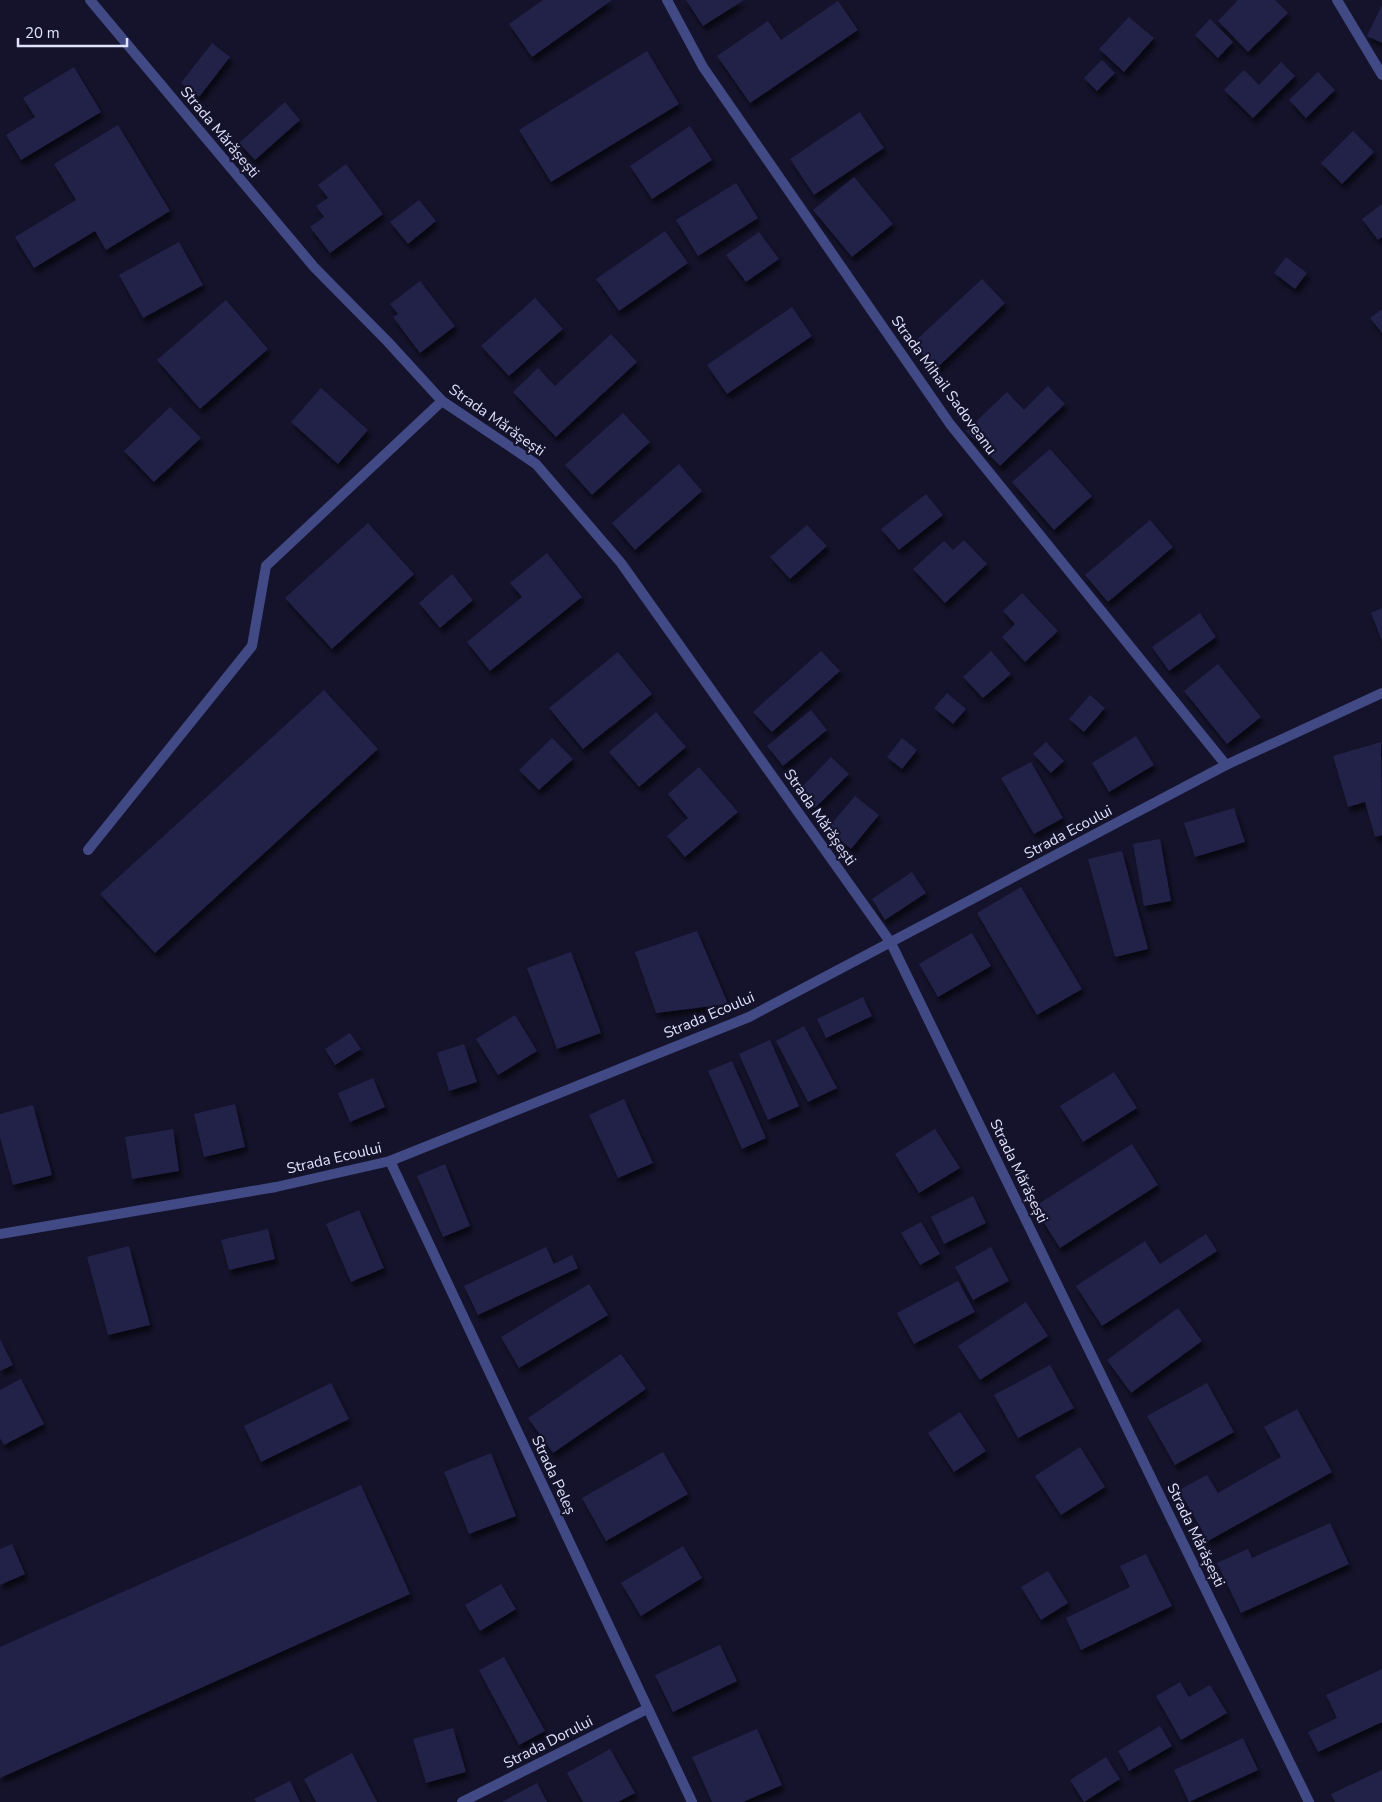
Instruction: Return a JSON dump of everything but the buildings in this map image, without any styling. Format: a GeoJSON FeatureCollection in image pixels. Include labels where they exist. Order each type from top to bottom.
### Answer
{"type":"FeatureCollection","features":[{"type":"Feature","properties":{"kind":"street","name":"Strada Mărășești"},"geometry":{"type":"LineString","coordinates":[[90,0],[314,267],[388,342],[442,401],[536,464],[621,563],[891,943],[1309,1802]]}},
{"type":"Feature","properties":{"kind":"street","name":"Strada Mihail Sadoveanu"},"geometry":{"type":"LineString","coordinates":[[667,0],[704,68],[950,424],[1226,765]]}},
{"type":"Feature","properties":{"kind":"street"},"geometry":{"type":"LineString","coordinates":[[1337,0],[1382,75]]}},
{"type":"Feature","properties":{"kind":"street"},"geometry":{"type":"LineString","coordinates":[[88,850],[252,646],[266,566],[442,401]]}},
{"type":"Feature","properties":{"kind":"street","name":"Strada Ecoului"},"geometry":{"type":"LineString","coordinates":[[0,1234],[276,1187],[390,1161],[749,1017],[1226,765],[1382,693]]}},
{"type":"Feature","properties":{"kind":"street","name":"Strada Peleș"},"geometry":{"type":"LineString","coordinates":[[390,1161],[692,1802]]}},
{"type":"Feature","properties":{"kind":"street","name":"Strada Dorului"},"geometry":{"type":"LineString","coordinates":[[462,1802],[648,1709]]}}]}
